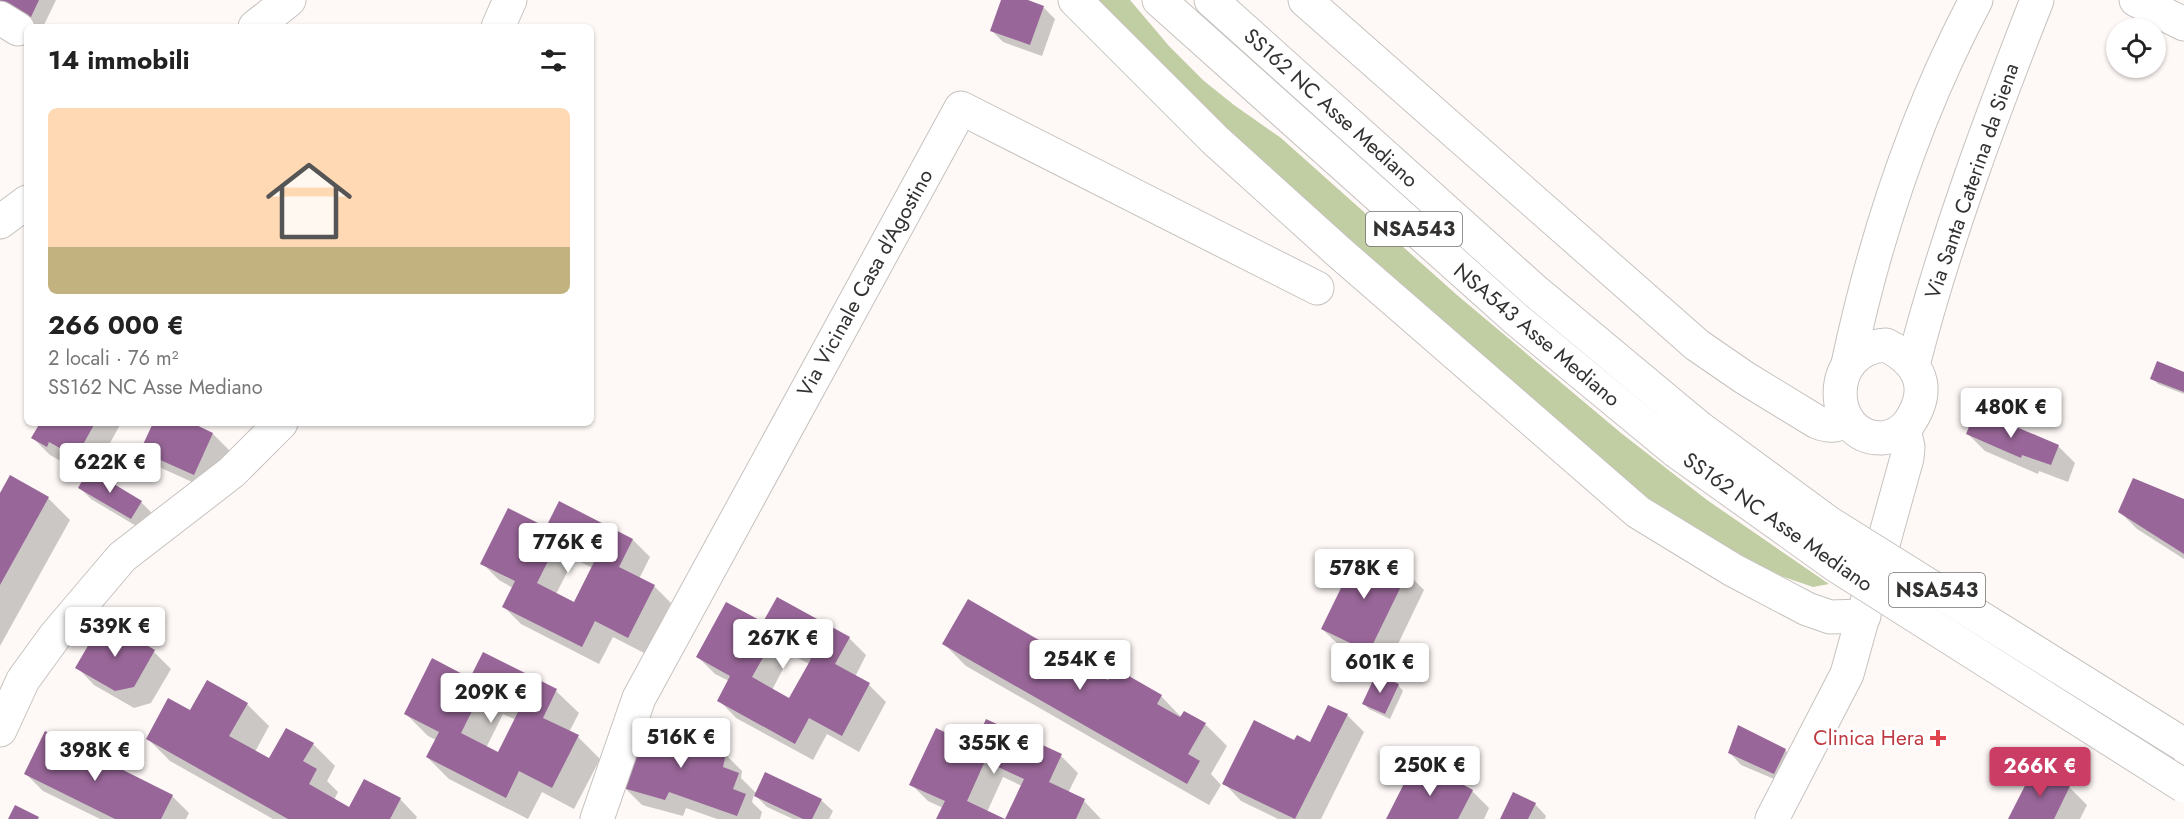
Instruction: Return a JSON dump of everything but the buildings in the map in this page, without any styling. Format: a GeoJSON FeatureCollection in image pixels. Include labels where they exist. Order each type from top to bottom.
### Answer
{"type":"FeatureCollection","features":[{"type":"Feature","properties":{"kind":"main road"},"geometry":{"type":"LineString","coordinates":[[259,24],[290,0]]}},
{"type":"Feature","properties":{"kind":"main road"},"geometry":{"type":"LineString","coordinates":[[499,24],[510,0]]}},
{"type":"Feature","properties":{"kind":"main road"},"geometry":{"type":"LineString","coordinates":[[1075,0],[1215,140],[1340,253],[1638,512],[1733,570],[1807,609],[1830,617],[1864,616]]}},
{"type":"Feature","properties":{"kind":"main road","name":"NSA543 Asse Mediano"},"geometry":{"type":"LineString","coordinates":[[1159,0],[1516,319],[1676,451]]}},
{"type":"Feature","properties":{"kind":"main road","name":"SS162 NC Asse Mediano"},"geometry":{"type":"LineString","coordinates":[[1211,0],[1535,291],[1697,426],[1829,523],[2184,745]]}},
{"type":"Feature","properties":{"kind":"main road"},"geometry":{"type":"LineString","coordinates":[[1305,0],[1697,345],[1745,378],[1817,422],[1828,426],[1876,429],[1916,412],[1921,395],[1920,378],[1913,365],[1901,353],[1886,345],[1872,346],[1857,354],[1848,364]]}},
{"type":"Feature","properties":{"kind":"main road"},"geometry":{"type":"LineString","coordinates":[[1772,819],[1847,674],[1898,487],[1899,477],[1896,469],[1876,429],[1842,408],[1840,392],[1842,376],[1848,364],[1870,267],[1900,172],[1938,80],[1976,0]]}},
{"type":"Feature","properties":{"kind":"main road","name":"Via Santa Caterina da Siena"},"geometry":{"type":"LineString","coordinates":[[1913,365],[1938,274],[1970,179],[2037,0]]}},
{"type":"Feature","properties":{"kind":"main road"},"geometry":{"type":"LineString","coordinates":[[2136,0],[2184,24]]}},
{"type":"Feature","properties":{"kind":"main road","name":"Via Vicinale Casa d'Agostino"},"geometry":{"type":"LineString","coordinates":[[597,819],[639,698],[961,108],[1317,288]]}},
{"type":"Feature","properties":{"kind":"main road"},"geometry":{"type":"LineString","coordinates":[[0,222],[24,204]]}},
{"type":"Feature","properties":{"kind":"main road"},"geometry":{"type":"LineString","coordinates":[[0,730],[23,680],[55,636],[122,557],[232,472],[278,426]]}},
{"type":"Feature","properties":{"kind":"main road","name":"SS162 NC Asse Mediano"},"geometry":{"type":"LineString","coordinates":[[1676,451],[1837,566],[2184,786]]}},
{"type":"Feature","properties":{"kind":"green space"},"geometry":{"type":"Polygon","coordinates":[[[1084,0],[1130,0],[1169,46],[1204,81],[1281,138],[1457,295],[1621,433],[1707,500],[1829,584],[1813,587],[1775,574],[1644,500],[1545,418],[1084,0]]]}},
{"type":"Feature","properties":{"kind":"place","name":"Clinica Hera"},"geometry":{"type":"Point","coordinates":[1938,738]}}]}
